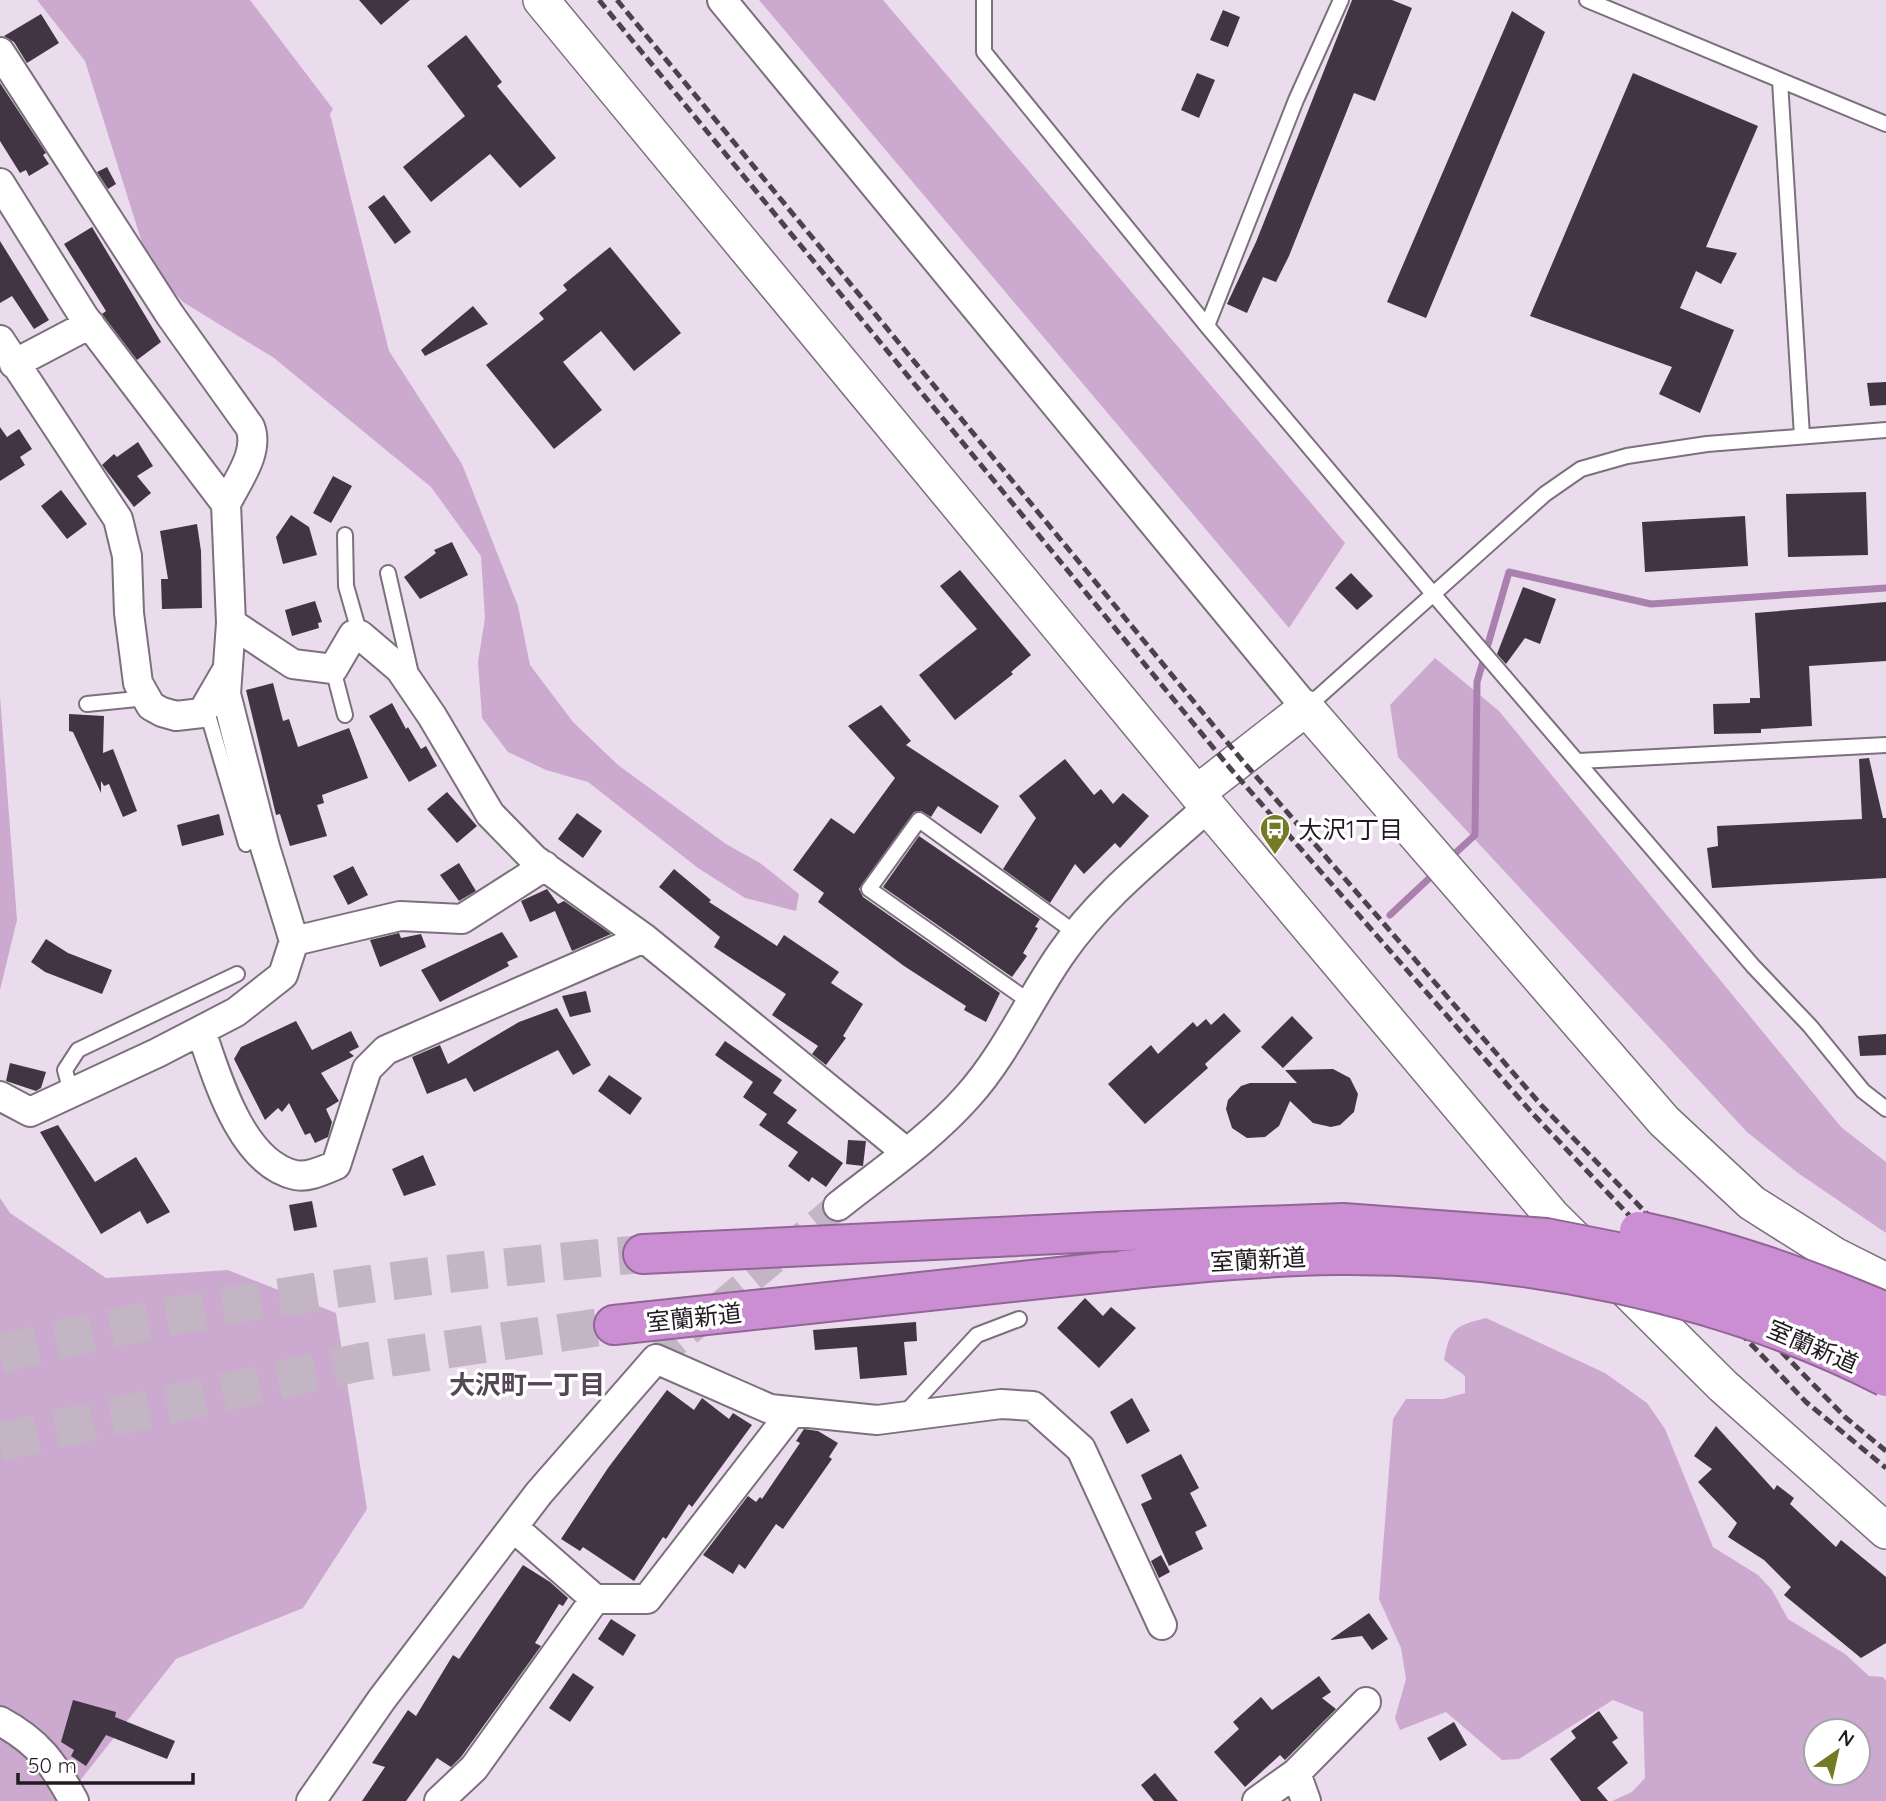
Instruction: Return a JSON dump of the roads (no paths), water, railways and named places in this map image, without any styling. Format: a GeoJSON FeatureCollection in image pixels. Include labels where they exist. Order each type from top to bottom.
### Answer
{"type":"FeatureCollection","features":[{"type":"Feature","properties":{"kind":"highway"},"geometry":{"type":"LineString","coordinates":[[1343,1223],[1407,1208],[1461,1206],[1570,1216],[1707,1247],[1808,1279],[1886,1312]]}},
{"type":"Feature","properties":{"kind":"highway","name":"室蘭新道"},"geometry":{"type":"LineString","coordinates":[[643,1254],[1343,1223],[1546,1238],[1637,1256],[1726,1279],[1809,1308],[1886,1342]]}},
{"type":"Feature","properties":{"kind":"highway","name":"室蘭新道"},"geometry":{"type":"LineString","coordinates":[[614,1325],[1234,1259],[1337,1255],[1445,1259],[1558,1272],[1651,1293],[1758,1323],[1886,1377]]}},
{"type":"Feature","properties":{"kind":"highway"},"geometry":{"type":"LineString","coordinates":[[1173,1265],[1290,1276],[1423,1280],[1512,1289],[1618,1309],[1753,1348],[1886,1404]]}},
{"type":"Feature","properties":{"kind":"street"},"geometry":{"type":"LineString","coordinates":[[541,0],[1202,800],[1552,1216],[1723,1386],[1886,1531]]}},
{"type":"Feature","properties":{"kind":"street"},"geometry":{"type":"LineString","coordinates":[[722,0],[1306,708],[1664,1121],[1752,1203],[1836,1256],[1886,1280]]}},
{"type":"Feature","properties":{"kind":"street"},"geometry":{"type":"LineString","coordinates":[[0,52],[170,315],[250,427],[255,439],[248,460],[226,504],[231,623],[226,694],[265,847],[295,941],[283,975],[236,1012],[201,1031],[30,1112],[0,1096]]}},
{"type":"Feature","properties":{"kind":"street"},"geometry":{"type":"LineString","coordinates":[[0,183],[90,324],[226,504]]}},
{"type":"Feature","properties":{"kind":"street"},"geometry":{"type":"LineString","coordinates":[[90,324],[7,352],[118,519],[127,556],[129,613],[138,683],[151,706],[176,716],[202,713],[228,668]]}},
{"type":"Feature","properties":{"kind":"street"},"geometry":{"type":"LineString","coordinates":[[231,623],[293,664],[333,669],[353,635],[360,635],[400,669],[490,814],[545,866],[644,938],[906,1152]]}},
{"type":"Feature","properties":{"kind":"street"},"geometry":{"type":"LineString","coordinates":[[838,1206],[936,1129],[970,1095],[1077,934],[1202,800],[1306,708]]}},
{"type":"Feature","properties":{"kind":"street"},"geometry":{"type":"LineString","coordinates":[[295,941],[401,916],[462,919],[545,866]]}},
{"type":"Feature","properties":{"kind":"street"},"geometry":{"type":"LineString","coordinates":[[201,1031],[219,1081],[248,1140],[272,1167],[298,1176],[320,1172],[337,1165],[367,1069],[386,1050],[644,938]]}},
{"type":"Feature","properties":{"kind":"street"},"geometry":{"type":"LineString","coordinates":[[311,1801],[382,1699],[513,1527],[656,1359],[769,1409],[792,1412],[877,1420],[1001,1404],[1033,1406],[1081,1449],[1162,1625]]}},
{"type":"Feature","properties":{"kind":"street"},"geometry":{"type":"LineString","coordinates":[[513,1527],[595,1600],[647,1599],[792,1412]]}},
{"type":"Feature","properties":{"kind":"street"},"geometry":{"type":"LineString","coordinates":[[439,1801],[474,1768],[595,1600]]}},
{"type":"Feature","properties":{"kind":"street"},"geometry":{"type":"LineString","coordinates":[[1256,1801],[1296,1773],[1366,1702]]}},
{"type":"Feature","properties":{"kind":"street"},"geometry":{"type":"LineString","coordinates":[[0,1721],[28,1737],[52,1763],[74,1801]]}},
{"type":"Feature","properties":{"kind":"street"},"geometry":{"type":"LineString","coordinates":[[1296,1773],[1306,1801]]}},
{"type":"Feature","properties":{"kind":"lane"},"geometry":{"type":"LineString","coordinates":[[984,0],[984,52],[1207,326],[1434,595],[1863,1091],[1886,1109]]}},
{"type":"Feature","properties":{"kind":"lane"},"geometry":{"type":"LineString","coordinates":[[1207,326],[1296,100],[1341,0]]}},
{"type":"Feature","properties":{"kind":"lane"},"geometry":{"type":"LineString","coordinates":[[1587,0],[1620,7],[1780,81],[1886,124]]}},
{"type":"Feature","properties":{"kind":"lane"},"geometry":{"type":"LineString","coordinates":[[1780,81],[1802,436]]}},
{"type":"Feature","properties":{"kind":"lane"},"geometry":{"type":"LineString","coordinates":[[1306,708],[1545,494],[1581,469],[1627,456],[1707,444],[1886,430]]}},
{"type":"Feature","properties":{"kind":"lane"},"geometry":{"type":"LineString","coordinates":[[345,535],[346,586],[360,635]]}},
{"type":"Feature","properties":{"kind":"lane"},"geometry":{"type":"LineString","coordinates":[[388,573],[415,691]]}},
{"type":"Feature","properties":{"kind":"lane"},"geometry":{"type":"LineString","coordinates":[[333,669],[345,715]]}},
{"type":"Feature","properties":{"kind":"lane"},"geometry":{"type":"LineString","coordinates":[[87,704],[147,698]]}},
{"type":"Feature","properties":{"kind":"lane"},"geometry":{"type":"LineString","coordinates":[[206,707],[246,844]]}},
{"type":"Feature","properties":{"kind":"lane"},"geometry":{"type":"LineString","coordinates":[[1579,761],[1886,745]]}},
{"type":"Feature","properties":{"kind":"lane"},"geometry":{"type":"LineString","coordinates":[[1030,1002],[869,889],[919,820],[1077,934]]}},
{"type":"Feature","properties":{"kind":"lane"},"geometry":{"type":"LineString","coordinates":[[71,1092],[65,1070],[78,1050],[237,974]]}},
{"type":"Feature","properties":{"kind":"lane"},"geometry":{"type":"LineString","coordinates":[[899,1419],[978,1335],[1019,1319]]}},
{"type":"Feature","properties":{"kind":"waterway"},"geometry":{"type":"LineString","coordinates":[[1450,858],[1475,835],[1477,682],[1509,572],[1651,604],[1886,588]]}},
{"type":"Feature","properties":{"kind":"waterway"},"geometry":{"type":"LineString","coordinates":[[1390,915],[1437,871]]}},
{"type":"Feature","properties":{"kind":"tunnel"},"geometry":{"type":"LineString","coordinates":[[656,1359],[838,1206]]}},
{"type":"Feature","properties":{"kind":"tunnel"},"geometry":{"type":"LineString","coordinates":[[0,1354],[159,1319],[319,1291],[481,1270],[643,1254]]}},
{"type":"Feature","properties":{"kind":"tunnel"},"geometry":{"type":"LineString","coordinates":[[0,1442],[361,1362],[614,1325]]}},
{"type":"Feature","properties":{"kind":"railway"},"geometry":{"type":"LineString","coordinates":[[599,0],[1230,768],[1533,1114],[1806,1402],[1886,1468]]}},
{"type":"Feature","properties":{"kind":"railway"},"geometry":{"type":"LineString","coordinates":[[617,0],[1241,759],[1542,1106],[1845,1417],[1886,1451]]}},
{"type":"Feature","properties":{"kind":"place","name":"大沢1丁目"},"geometry":{"type":"Point","coordinates":[1275,856]}},
{"type":"Feature","properties":{"kind":"district","name":"大沢町一丁目"},"geometry":{"type":"Point","coordinates":[527,1384]}}]}
